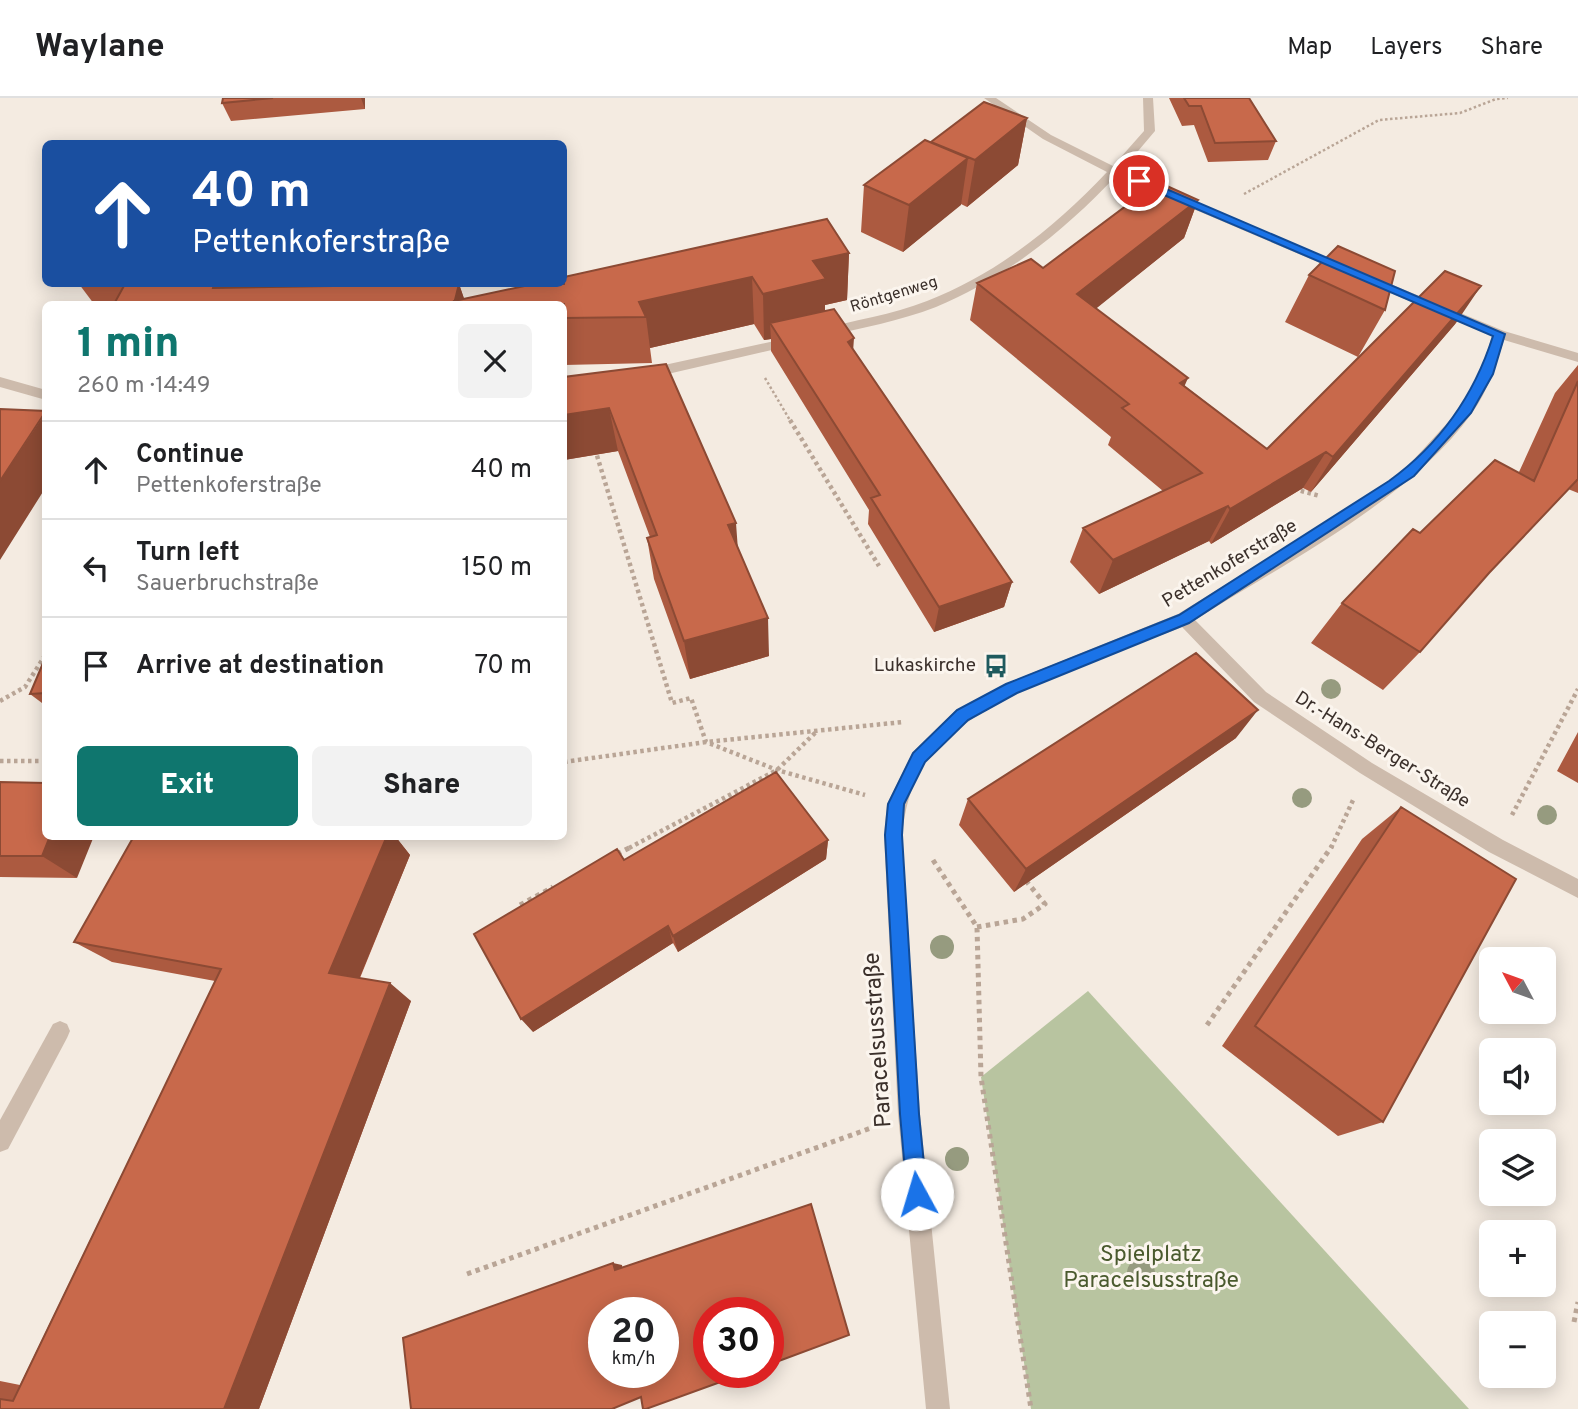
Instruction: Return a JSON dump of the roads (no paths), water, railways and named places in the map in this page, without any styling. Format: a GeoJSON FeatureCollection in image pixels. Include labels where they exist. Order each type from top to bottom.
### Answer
{"type":"FeatureCollection","features":[{"type":"Feature","properties":{"kind":"street"},"geometry":{"type":"LineString","coordinates":[[989,98],[1047,137],[1115,171],[1499,334],[1578,358]]}},
{"type":"Feature","properties":{"kind":"street","name":"Röntgenweg"},"geometry":{"type":"LineString","coordinates":[[630,377],[750,352],[930,304],[962,290],[1026,252],[1115,171],[1150,131],[1148,98]]}},
{"type":"Feature","properties":{"kind":"street","name":"Pettenkoferstraße"},"geometry":{"type":"LineString","coordinates":[[893,835],[896,804],[919,757],[962,715],[1012,689],[1184,619],[1361,508],[1410,473],[1467,410],[1487,374],[1499,334]]}},
{"type":"Feature","properties":{"kind":"street"},"geometry":{"type":"LineString","coordinates":[[0,396],[4,382],[42,394]]}},
{"type":"Feature","properties":{"kind":"street","name":"Dr.-Hans-Berger-Straße"},"geometry":{"type":"LineString","coordinates":[[1184,619],[1260,697],[1366,768],[1496,846],[1578,890]]}},
{"type":"Feature","properties":{"kind":"street","name":"Paracelsusstraße"},"geometry":{"type":"LineString","coordinates":[[893,835],[909,1114],[938,1409]]}},
{"type":"Feature","properties":{"kind":"street"},"geometry":{"type":"LineString","coordinates":[[0,1141],[60,1031]]}},
{"type":"Feature","properties":{"kind":"place","name":"Lukaskirche"},"geometry":{"type":"Point","coordinates":[996,666]}},
{"type":"Feature","properties":{"kind":"park label","name":"Spielplatz Paracelsusstraße"},"geometry":{"type":"Point","coordinates":[1151,1268]}}]}
